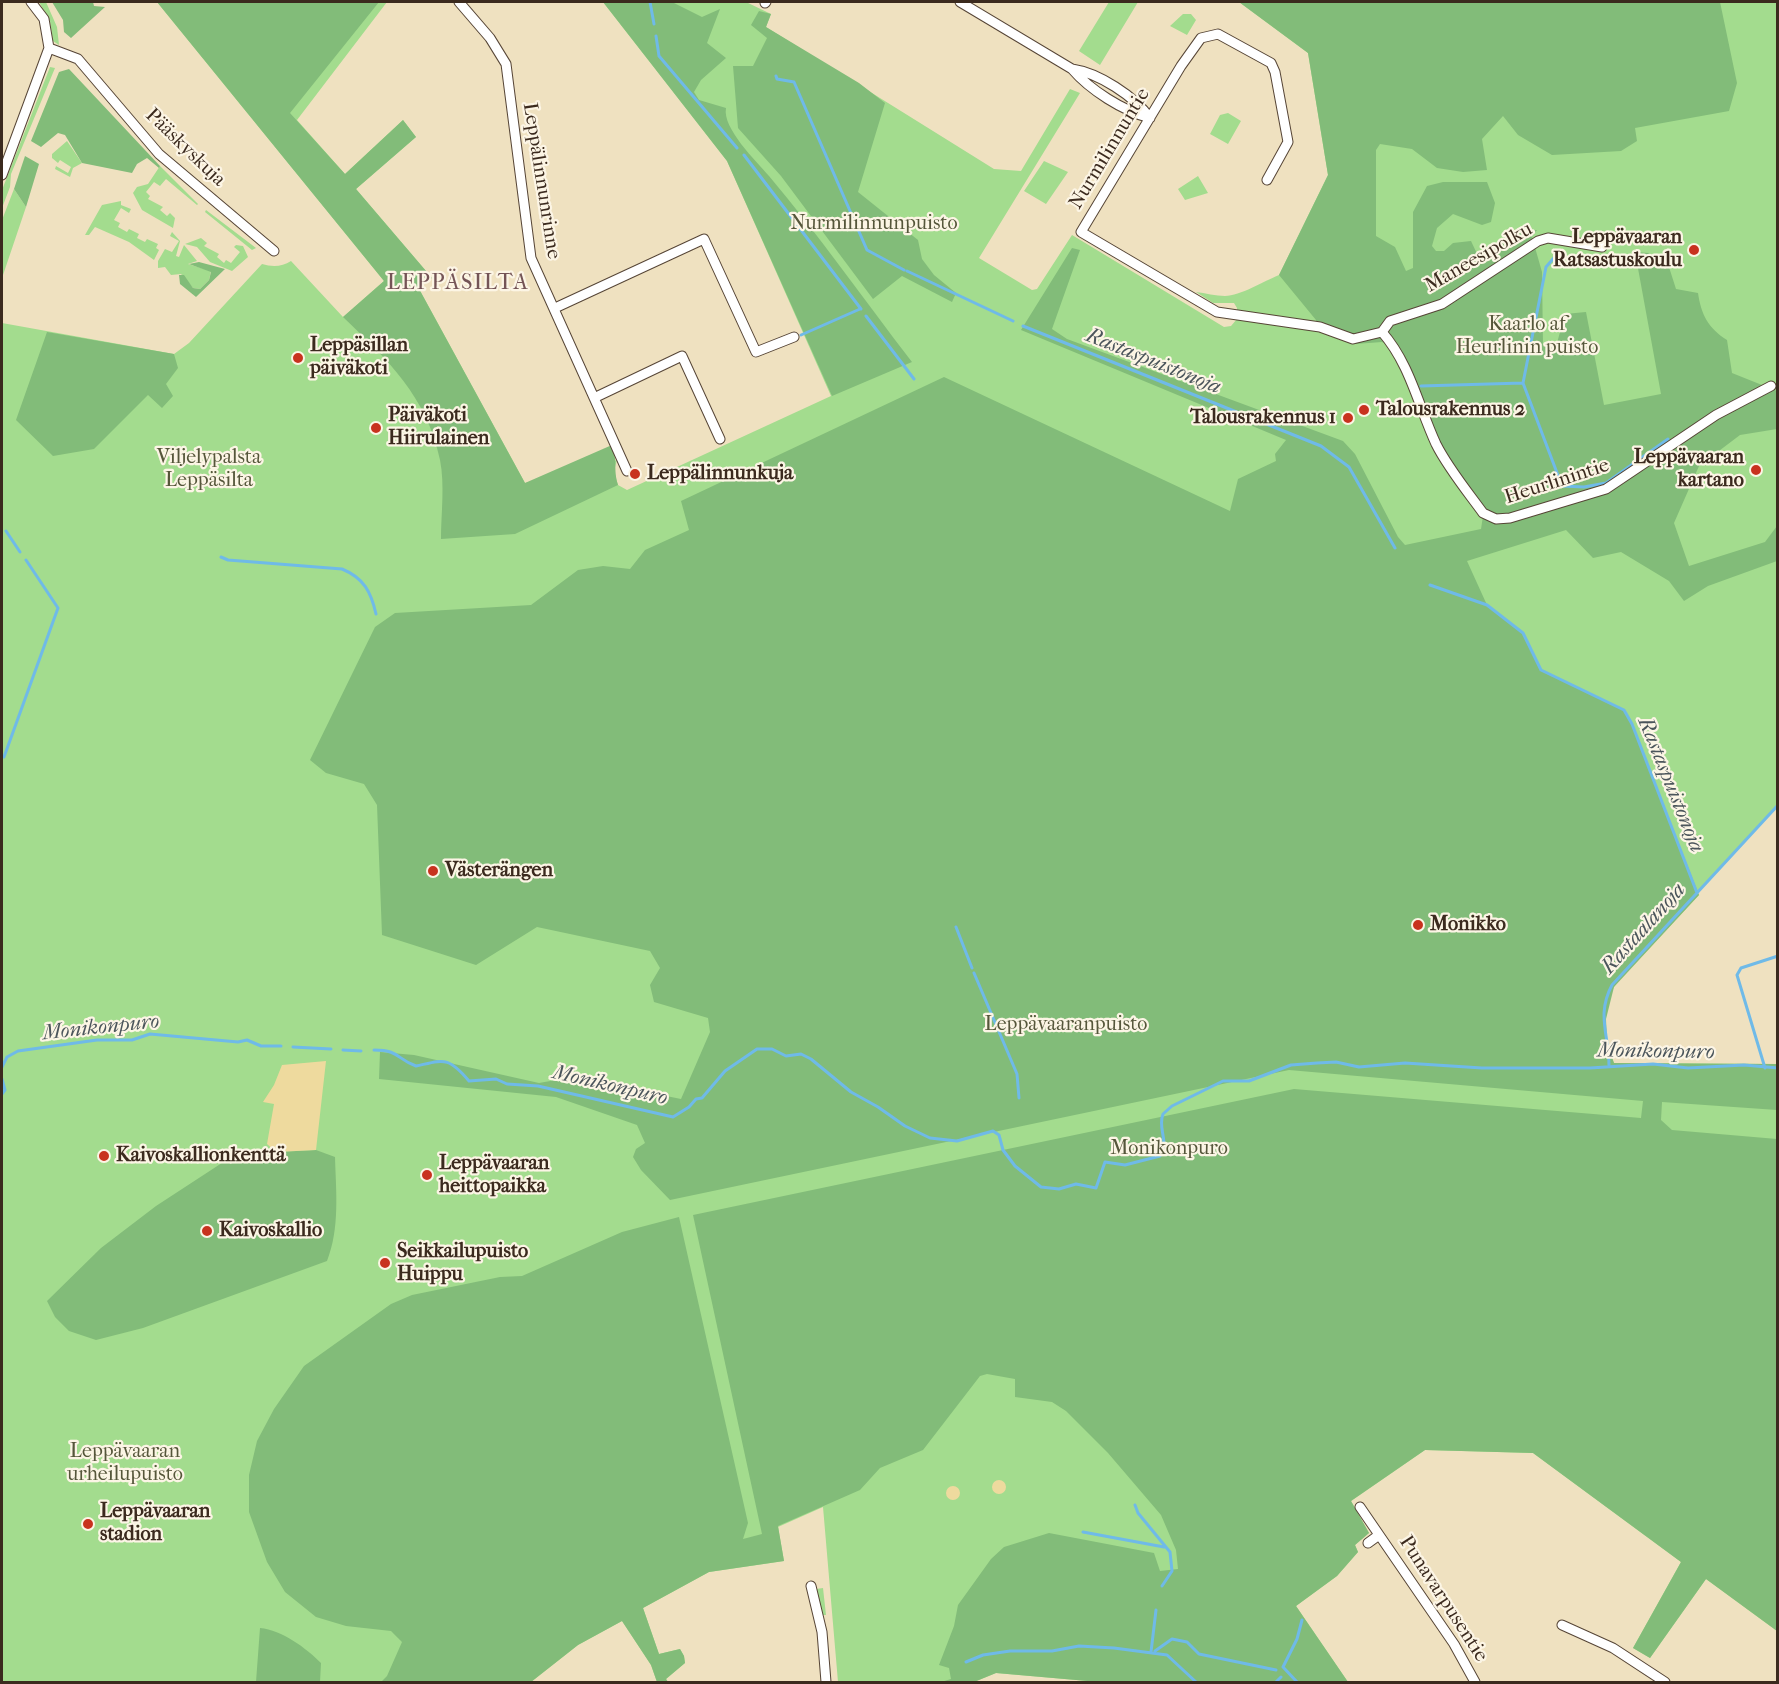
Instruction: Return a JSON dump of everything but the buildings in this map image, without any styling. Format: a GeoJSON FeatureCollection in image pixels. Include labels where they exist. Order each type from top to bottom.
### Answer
{"type":"FeatureCollection","features":[{"type":"Feature","properties":{"kind":"street"},"geometry":{"type":"LineString","coordinates":[[2,175],[49,48],[44,19],[31,2]]}},
{"type":"Feature","properties":{"kind":"street","name":"Leppälinnunrinne"},"geometry":{"type":"LineString","coordinates":[[459,2],[490,38],[506,64],[530,253],[627,471]]}},
{"type":"Feature","properties":{"kind":"street"},"geometry":{"type":"LineString","coordinates":[[960,2],[1072,69],[1087,71],[1141,105],[1150,118]]}},
{"type":"Feature","properties":{"kind":"street","name":"Nurmilinnuntie"},"geometry":{"type":"LineString","coordinates":[[1267,180],[1288,142],[1277,76],[1271,64],[1218,34],[1201,38],[1081,232],[1207,309],[1224,314],[1320,327],[1353,339],[1382,332]]}},
{"type":"Feature","properties":{"kind":"street","name":"Pääskyskuja"},"geometry":{"type":"LineString","coordinates":[[49,48],[78,58],[159,154],[274,251]]}},
{"type":"Feature","properties":{"kind":"street","name":"Maneesipolku"},"geometry":{"type":"LineString","coordinates":[[1382,332],[1390,321],[1442,304],[1538,241],[1548,238],[1602,247]]}},
{"type":"Feature","properties":{"kind":"street"},"geometry":{"type":"LineString","coordinates":[[555,308],[705,239],[756,352],[794,337]]}},
{"type":"Feature","properties":{"kind":"street","name":"Heurlinintie"},"geometry":{"type":"LineString","coordinates":[[1382,332],[1392,343],[1407,371],[1436,443],[1446,460],[1483,513],[1496,519],[1510,518],[1605,489],[1716,415],[1771,386]]}},
{"type":"Feature","properties":{"kind":"street"},"geometry":{"type":"LineString","coordinates":[[596,397],[682,356],[720,439]]}},
{"type":"Feature","properties":{"kind":"street","name":"Punavarpusentie"},"geometry":{"type":"LineString","coordinates":[[1360,1507],[1454,1644],[1475,1683]]}},
{"type":"Feature","properties":{"kind":"street","name":"Punavarpusentie"},"geometry":{"type":"LineString","coordinates":[[1368,1543],[1379,1535]]}},
{"type":"Feature","properties":{"kind":"street"},"geometry":{"type":"LineString","coordinates":[[811,1586],[822,1632],[826,1683]]}},
{"type":"Feature","properties":{"kind":"street"},"geometry":{"type":"LineString","coordinates":[[1562,1625],[1613,1648],[1665,1683]]}},
{"type":"Feature","properties":{"kind":"green space"},"geometry":{"type":"Polygon","coordinates":[[[39,2],[46,2],[57,27],[59,45],[53,41],[50,21],[39,2]]]}},
{"type":"Feature","properties":{"kind":"green space"},"geometry":{"type":"Polygon","coordinates":[[[52,2],[93,2],[94,6],[105,7],[71,38],[64,32],[63,20],[52,2]]]}},
{"type":"Feature","properties":{"kind":"green space","name":"Leppävaaranpuisto"},"geometry":{"type":"Polygon","coordinates":[[[157,2],[387,2],[297,120],[345,174],[403,120],[416,137],[356,189],[432,278],[418,287],[525,483],[617,460],[614,471],[618,485],[627,490],[831,396],[727,161],[603,2],[746,2],[771,14],[766,27],[994,169],[1021,171],[1070,89],[1080,93],[979,258],[1032,290],[1037,289],[1072,235],[1224,327],[1231,326],[1237,319],[1237,308],[1234,303],[1213,303],[1196,292],[1231,295],[1279,275],[1328,175],[1308,53],[1239,2],[1777,2],[1777,805],[1697,892],[1699,895],[1620,978],[1610,995],[1606,1015],[1606,1035],[1614,1063],[1777,1064],[1777,1631],[1706,1579],[1650,1658],[1633,1648],[1681,1562],[1533,1453],[1425,1450],[1351,1501],[1369,1533],[1355,1545],[1358,1552],[1337,1576],[1296,1606],[1348,1682],[1099,1682],[996,1673],[974,1682],[838,1682],[823,1507],[778,1527],[784,1561],[709,1572],[643,1608],[659,1654],[680,1649],[684,1656],[685,1663],[666,1679],[668,1682],[657,1682],[651,1665],[622,1621],[578,1645],[531,1682],[2,1682],[2,323],[174,354],[189,343],[262,264],[277,266],[291,261],[343,317],[384,281],[157,2]]]}},
{"type":"Feature","properties":{"kind":"green space"},"geometry":{"type":"Polygon","coordinates":[[[157,2],[379,2],[290,113],[345,174],[403,120],[416,137],[356,189],[432,278],[418,287],[525,483],[612,445],[618,485],[515,534],[441,539],[443,489],[440,460],[426,417],[404,381],[343,317],[384,281],[157,2]]]}},
{"type":"Feature","properties":{"kind":"green space"},"geometry":{"type":"Polygon","coordinates":[[[603,2],[672,2],[702,17],[720,9],[707,43],[726,58],[701,80],[694,92],[699,100],[726,108],[729,125],[741,144],[806,221],[912,362],[832,396],[727,161],[603,2]]]}},
{"type":"Feature","properties":{"kind":"green space"},"geometry":{"type":"Polygon","coordinates":[[[1109,2],[1138,2],[1100,65],[1079,51],[1109,2]]]}},
{"type":"Feature","properties":{"kind":"green space","name":"Leppävaaranpuisto"},"geometry":{"type":"Polygon","coordinates":[[[1239,2],[1720,2],[1737,83],[1729,111],[1635,128],[1637,141],[1621,151],[1552,155],[1518,135],[1503,116],[1482,139],[1487,170],[1463,172],[1437,168],[1412,149],[1380,144],[1376,150],[1376,236],[1395,247],[1406,271],[1413,268],[1413,212],[1427,186],[1443,182],[1487,182],[1495,203],[1491,222],[1482,225],[1453,214],[1437,228],[1432,246],[1436,251],[1444,251],[1453,243],[1471,241],[1479,258],[1501,244],[1511,231],[1537,230],[1532,237],[1542,272],[1543,345],[1557,343],[1565,314],[1586,312],[1604,405],[1661,394],[1635,252],[1649,253],[1668,264],[1676,289],[1698,293],[1706,320],[1727,340],[1732,373],[1777,391],[1777,429],[1740,435],[1699,466],[1674,523],[1689,566],[1765,542],[1777,526],[1777,561],[1708,586],[1684,601],[1669,581],[1621,552],[1593,558],[1566,530],[1467,561],[1487,605],[1523,633],[1541,670],[1624,710],[1632,724],[1699,895],[1614,987],[1606,1019],[1607,1042],[1614,1063],[1777,1064],[1777,1110],[1662,1102],[1661,1120],[1672,1130],[1777,1139],[1777,1631],[1706,1579],[1650,1658],[1633,1648],[1681,1562],[1533,1453],[1425,1450],[1351,1501],[1369,1533],[1355,1545],[1358,1552],[1337,1576],[1296,1606],[1348,1682],[1099,1682],[996,1673],[974,1682],[941,1682],[951,1679],[949,1668],[939,1665],[954,1626],[958,1605],[991,1559],[1004,1547],[1049,1533],[1154,1553],[1160,1571],[1178,1569],[1176,1550],[1161,1515],[1108,1453],[1066,1411],[1052,1402],[1015,1397],[1015,1379],[987,1374],[980,1376],[923,1450],[880,1468],[860,1490],[778,1526],[784,1561],[709,1572],[643,1608],[659,1654],[680,1649],[684,1656],[685,1663],[666,1679],[668,1682],[657,1682],[651,1665],[622,1621],[578,1645],[531,1682],[381,1682],[387,1676],[402,1642],[391,1631],[346,1626],[316,1617],[285,1592],[267,1562],[249,1512],[249,1475],[257,1441],[274,1409],[304,1366],[391,1304],[412,1295],[500,1277],[522,1276],[622,1232],[679,1217],[748,1523],[743,1539],[762,1534],[693,1215],[1294,1089],[1641,1118],[1643,1101],[1289,1070],[670,1200],[641,1170],[633,1157],[636,1149],[645,1143],[637,1125],[556,1097],[379,1079],[380,1052],[414,1055],[539,1083],[573,1077],[681,1099],[710,1032],[708,1018],[654,1002],[650,985],[660,968],[650,951],[537,927],[476,965],[382,935],[377,805],[364,784],[326,773],[310,760],[375,627],[395,613],[531,605],[578,570],[603,566],[630,569],[645,550],[689,530],[681,501],[944,377],[1230,511],[1238,479],[1276,461],[1275,454],[1286,440],[1021,330],[1072,248],[1080,250],[1052,329],[1067,339],[1343,441],[1355,454],[1398,537],[1405,545],[1481,529],[1483,516],[1460,485],[1389,346],[1382,342],[1355,344],[1318,329],[1316,320],[1279,275],[1328,175],[1308,53],[1239,2]]]}},
{"type":"Feature","properties":{"kind":"green space","name":"Nurmilinnunpuisto"},"geometry":{"type":"Polygon","coordinates":[[[759,11],[771,14],[766,27],[859,83],[885,103],[858,192],[918,240],[922,259],[934,275],[956,293],[952,302],[902,276],[873,299],[781,176],[738,128],[733,66],[753,66],[767,38],[751,25],[759,11]]]}},
{"type":"Feature","properties":{"kind":"green space"},"geometry":{"type":"Polygon","coordinates":[[[1183,14],[1191,14],[1196,20],[1187,35],[1170,26],[1183,14]]]}},
{"type":"Feature","properties":{"kind":"green space"},"geometry":{"type":"Polygon","coordinates":[[[50,67],[55,68],[11,174],[10,187],[2,208],[2,190],[50,67]]]}},
{"type":"Feature","properties":{"kind":"green space"},"geometry":{"type":"Polygon","coordinates":[[[69,69],[160,166],[159,168],[147,158],[137,164],[132,173],[82,163],[65,135],[58,133],[41,147],[31,141],[59,72],[69,69]]]}},
{"type":"Feature","properties":{"kind":"green space"},"geometry":{"type":"Polygon","coordinates":[[[1228,113],[1241,121],[1228,144],[1210,134],[1220,115],[1228,113]]]}},
{"type":"Feature","properties":{"kind":"green space"},"geometry":{"type":"Polygon","coordinates":[[[67,141],[82,163],[73,168],[70,177],[55,169],[56,166],[68,173],[71,167],[60,160],[58,163],[52,158],[52,154],[67,141]]]}},
{"type":"Feature","properties":{"kind":"green space"},"geometry":{"type":"Polygon","coordinates":[[[25,156],[39,164],[26,207],[14,189],[25,156]]]}},
{"type":"Feature","properties":{"kind":"green space"},"geometry":{"type":"Polygon","coordinates":[[[1044,161],[1068,172],[1046,204],[1024,191],[1044,161]]]}},
{"type":"Feature","properties":{"kind":"green space"},"geometry":{"type":"Polygon","coordinates":[[[160,166],[198,204],[166,179],[160,186],[154,182],[146,192],[150,196],[148,199],[163,207],[160,210],[167,216],[170,213],[175,218],[173,228],[142,210],[133,193],[137,187],[148,184],[160,166]]]}},
{"type":"Feature","properties":{"kind":"green space"},"geometry":{"type":"Polygon","coordinates":[[[1198,176],[1208,193],[1185,200],[1178,189],[1198,176]]]}},
{"type":"Feature","properties":{"kind":"green space"},"geometry":{"type":"Polygon","coordinates":[[[14,189],[26,207],[2,278],[2,220],[14,189]]]}},
{"type":"Feature","properties":{"kind":"green space"},"geometry":{"type":"Polygon","coordinates":[[[121,201],[121,205],[131,209],[129,213],[121,208],[114,220],[120,223],[118,227],[127,232],[129,229],[139,234],[137,238],[158,244],[156,248],[159,250],[154,260],[129,242],[95,227],[89,235],[85,235],[102,205],[121,201]]]}},
{"type":"Feature","properties":{"kind":"green space"},"geometry":{"type":"Polygon","coordinates":[[[206,210],[256,248],[252,250],[205,212],[206,210]]]}},
{"type":"Feature","properties":{"kind":"green space"},"geometry":{"type":"Polygon","coordinates":[[[172,232],[180,241],[176,256],[179,257],[184,245],[197,261],[188,264],[211,271],[209,280],[200,289],[193,288],[181,274],[171,275],[165,267],[158,268],[158,261],[165,249],[172,252],[179,241],[170,236],[172,232]]]}},
{"type":"Feature","properties":{"kind":"green space"},"geometry":{"type":"Polygon","coordinates":[[[201,238],[207,243],[204,246],[219,254],[217,257],[224,263],[226,260],[231,263],[240,252],[234,247],[236,245],[243,246],[248,257],[232,271],[210,262],[197,247],[185,244],[201,238]]]}},
{"type":"Feature","properties":{"kind":"green space"},"geometry":{"type":"Polygon","coordinates":[[[199,262],[225,269],[196,297],[180,284],[179,275],[184,275],[193,288],[200,289],[209,280],[211,272],[189,264],[199,262]]]}},
{"type":"Feature","properties":{"kind":"green space"},"geometry":{"type":"Polygon","coordinates":[[[47,332],[174,354],[178,368],[166,384],[173,396],[162,408],[148,395],[94,449],[53,456],[16,420],[47,332]]]}},
{"type":"Feature","properties":{"kind":"green space"},"geometry":{"type":"Polygon","coordinates":[[[316,1150],[335,1157],[336,1223],[327,1261],[143,1328],[96,1340],[69,1331],[55,1317],[47,1301],[101,1248],[156,1206],[228,1159],[257,1153],[316,1150]]]}},
{"type":"Feature","properties":{"kind":"green space"},"geometry":{"type":"Polygon","coordinates":[[[823,1588],[826,1615],[823,1615],[816,1589],[823,1588]]]}},
{"type":"Feature","properties":{"kind":"green space"},"geometry":{"type":"Polygon","coordinates":[[[260,1628],[285,1636],[315,1657],[321,1663],[320,1682],[256,1682],[260,1628]]]}},
{"type":"Feature","properties":{"kind":"sand"},"geometry":{"type":"Polygon","coordinates":[[[326,1061],[316,1150],[276,1152],[267,1144],[274,1104],[263,1102],[274,1085],[282,1065],[326,1061]]]}},
{"type":"Feature","properties":{"kind":"sand"},"geometry":{"type":"Polygon","coordinates":[[[996,1480],[1002,1480],[1006,1487],[1002,1494],[996,1494],[992,1490],[992,1484],[996,1480]]]}},
{"type":"Feature","properties":{"kind":"sand"},"geometry":{"type":"Polygon","coordinates":[[[953,1486],[958,1488],[960,1493],[958,1498],[953,1500],[948,1498],[946,1493],[948,1488],[953,1486]]]}},
{"type":"Feature","properties":{"kind":"waterway"},"geometry":{"type":"LineString","coordinates":[[650,2],[654,24]]}},
{"type":"Feature","properties":{"kind":"waterway"},"geometry":{"type":"LineString","coordinates":[[656,36],[659,56],[737,148]]}},
{"type":"Feature","properties":{"kind":"waterway","name":"Rastaspuistonoja"},"geometry":{"type":"LineString","coordinates":[[776,76],[777,79],[794,82],[867,250],[904,270]]}},
{"type":"Feature","properties":{"kind":"waterway"},"geometry":{"type":"LineString","coordinates":[[744,155],[861,309]]}},
{"type":"Feature","properties":{"kind":"waterway"},"geometry":{"type":"LineString","coordinates":[[1559,252],[1546,267],[1523,383],[1562,486],[1584,487],[1606,483],[1668,439]]}},
{"type":"Feature","properties":{"kind":"waterway","name":"Rastaspuistonoja"},"geometry":{"type":"LineString","coordinates":[[907,271],[1013,321]]}},
{"type":"Feature","properties":{"kind":"waterway"},"geometry":{"type":"LineString","coordinates":[[801,335],[860,309]]}},
{"type":"Feature","properties":{"kind":"waterway"},"geometry":{"type":"LineString","coordinates":[[866,316],[914,379]]}},
{"type":"Feature","properties":{"kind":"waterway","name":"Rastaspuistonoja"},"geometry":{"type":"LineString","coordinates":[[1023,326],[1321,446],[1349,467],[1395,548]]}},
{"type":"Feature","properties":{"kind":"waterway"},"geometry":{"type":"LineString","coordinates":[[1421,386],[1523,383]]}},
{"type":"Feature","properties":{"kind":"waterway"},"geometry":{"type":"LineString","coordinates":[[6,531],[20,552]]}},
{"type":"Feature","properties":{"kind":"waterway"},"geometry":{"type":"LineString","coordinates":[[221,557],[228,560],[342,569],[361,581],[372,599],[376,614]]}},
{"type":"Feature","properties":{"kind":"waterway"},"geometry":{"type":"LineString","coordinates":[[4,757],[58,608],[26,560]]}},
{"type":"Feature","properties":{"kind":"waterway","name":"Rastaspuistonoja"},"geometry":{"type":"LineString","coordinates":[[1430,585],[1487,605],[1523,633],[1541,670],[1624,710],[1632,724],[1697,893]]}},
{"type":"Feature","properties":{"kind":"waterway","name":"Rastaalanoja"},"geometry":{"type":"LineString","coordinates":[[1609,1066],[1604,1015],[1607,996],[1612,985],[1778,805]]}},
{"type":"Feature","properties":{"kind":"waterway"},"geometry":{"type":"LineString","coordinates":[[956,927],[972,968]]}},
{"type":"Feature","properties":{"kind":"waterway"},"geometry":{"type":"LineString","coordinates":[[1765,1068],[1737,975],[1741,968],[1778,956]]}},
{"type":"Feature","properties":{"kind":"waterway"},"geometry":{"type":"LineString","coordinates":[[974,973],[1017,1074],[1019,1098]]}},
{"type":"Feature","properties":{"kind":"waterway","name":"Monikonpuro"},"geometry":{"type":"LineString","coordinates":[[2,1067],[7,1057],[18,1051],[97,1040],[132,1040],[150,1034],[238,1042],[247,1040],[261,1046],[281,1046]]}},
{"type":"Feature","properties":{"kind":"waterway","name":"Monikonpuro"},"geometry":{"type":"LineString","coordinates":[[293,1047],[331,1049]]}},
{"type":"Feature","properties":{"kind":"waterway","name":"Monikonpuro"},"geometry":{"type":"LineString","coordinates":[[374,1050],[393,1053],[416,1066],[445,1062],[456,1067],[469,1081],[496,1079],[507,1084],[538,1086],[673,1117],[689,1107],[696,1099],[702,1098],[725,1071],[757,1049],[772,1049],[786,1056],[801,1054],[811,1059],[851,1092],[905,1126],[930,1138],[957,1141],[993,1131],[999,1135],[1003,1150],[1015,1166],[1041,1187],[1059,1189],[1076,1184],[1096,1188],[1105,1162],[1125,1165],[1160,1156],[1164,1145],[1161,1125],[1163,1114],[1172,1106],[1223,1081],[1249,1081],[1291,1065],[1336,1062],[1359,1067],[1405,1063],[1482,1068],[1590,1068],[1653,1064],[1688,1068],[1744,1065],[1778,1068]]}},
{"type":"Feature","properties":{"kind":"waterway","name":"Monikonpuro"},"geometry":{"type":"LineString","coordinates":[[343,1050],[361,1051]]}},
{"type":"Feature","properties":{"kind":"waterway","name":"Monikonpuro"},"geometry":{"type":"LineString","coordinates":[[2,1079],[5,1090],[2,1094]]}},
{"type":"Feature","properties":{"kind":"waterway"},"geometry":{"type":"LineString","coordinates":[[1135,1505],[1138,1513],[1170,1552],[1172,1571],[1162,1586]]}},
{"type":"Feature","properties":{"kind":"waterway"},"geometry":{"type":"LineString","coordinates":[[1083,1532],[1164,1547]]}},
{"type":"Feature","properties":{"kind":"waterway"},"geometry":{"type":"LineString","coordinates":[[1151,1652],[1156,1610]]}},
{"type":"Feature","properties":{"kind":"waterway"},"geometry":{"type":"LineString","coordinates":[[1297,1682],[1283,1667],[1297,1639],[1302,1620]]}},
{"type":"Feature","properties":{"kind":"waterway"},"geometry":{"type":"LineString","coordinates":[[1155,1651],[1172,1639],[1187,1642],[1199,1654],[1276,1670]]}},
{"type":"Feature","properties":{"kind":"waterway"},"geometry":{"type":"LineString","coordinates":[[966,1662],[983,1655],[1010,1651],[1052,1651],[1079,1646],[1114,1648],[1167,1655],[1196,1682]]}},
{"type":"Feature","properties":{"kind":"waterway"},"geometry":{"type":"LineString","coordinates":[[1276,1682],[1281,1677]]}},
{"type":"Feature","properties":{"kind":"place","name":"Leppävaaran Ratsastuskoulu"},"geometry":{"type":"Point","coordinates":[1694,250]}},
{"type":"Feature","properties":{"kind":"place","name":"Leppäsillan päiväkoti"},"geometry":{"type":"Point","coordinates":[298,358]}},
{"type":"Feature","properties":{"kind":"place","name":"Talousrakennus 2"},"geometry":{"type":"Point","coordinates":[1364,410]}},
{"type":"Feature","properties":{"kind":"place","name":"Talousrakennus 1"},"geometry":{"type":"Point","coordinates":[1348,418]}},
{"type":"Feature","properties":{"kind":"place","name":"Päiväkoti Hiirulainen"},"geometry":{"type":"Point","coordinates":[376,428]}},
{"type":"Feature","properties":{"kind":"place","name":"Leppävaaran kartano"},"geometry":{"type":"Point","coordinates":[1756,470]}},
{"type":"Feature","properties":{"kind":"place","name":"Leppälinnunkuja"},"geometry":{"type":"Point","coordinates":[635,474]}},
{"type":"Feature","properties":{"kind":"place","name":"Västerängen"},"geometry":{"type":"Point","coordinates":[433,871]}},
{"type":"Feature","properties":{"kind":"place","name":"Monikko"},"geometry":{"type":"Point","coordinates":[1418,925]}},
{"type":"Feature","properties":{"kind":"place","name":"Kaivoskallionkenttä"},"geometry":{"type":"Point","coordinates":[104,1156]}},
{"type":"Feature","properties":{"kind":"place","name":"Leppävaaran heittopaikka"},"geometry":{"type":"Point","coordinates":[427,1175]}},
{"type":"Feature","properties":{"kind":"place","name":"Kaivoskallio"},"geometry":{"type":"Point","coordinates":[207,1231]}},
{"type":"Feature","properties":{"kind":"place","name":"Seikkailupuisto Huippu"},"geometry":{"type":"Point","coordinates":[385,1263]}},
{"type":"Feature","properties":{"kind":"place","name":"Leppävaaran stadion"},"geometry":{"type":"Point","coordinates":[88,1524]}},
{"type":"Feature","properties":{"kind":"district","name":"LEPPÄSILTA"},"geometry":{"type":"Point","coordinates":[458,284]}},
{"type":"Feature","properties":{"kind":"park label","name":"Kaarlo af Heurlinin puisto"},"geometry":{"type":"Point","coordinates":[1527,336]}},
{"type":"Feature","properties":{"kind":"park label","name":"Viljelypalsta Leppäsilta"},"geometry":{"type":"Point","coordinates":[209,470]}},
{"type":"Feature","properties":{"kind":"park label","name":"Leppävaaran urheilupuisto"},"geometry":{"type":"Point","coordinates":[125,1464]}}]}
